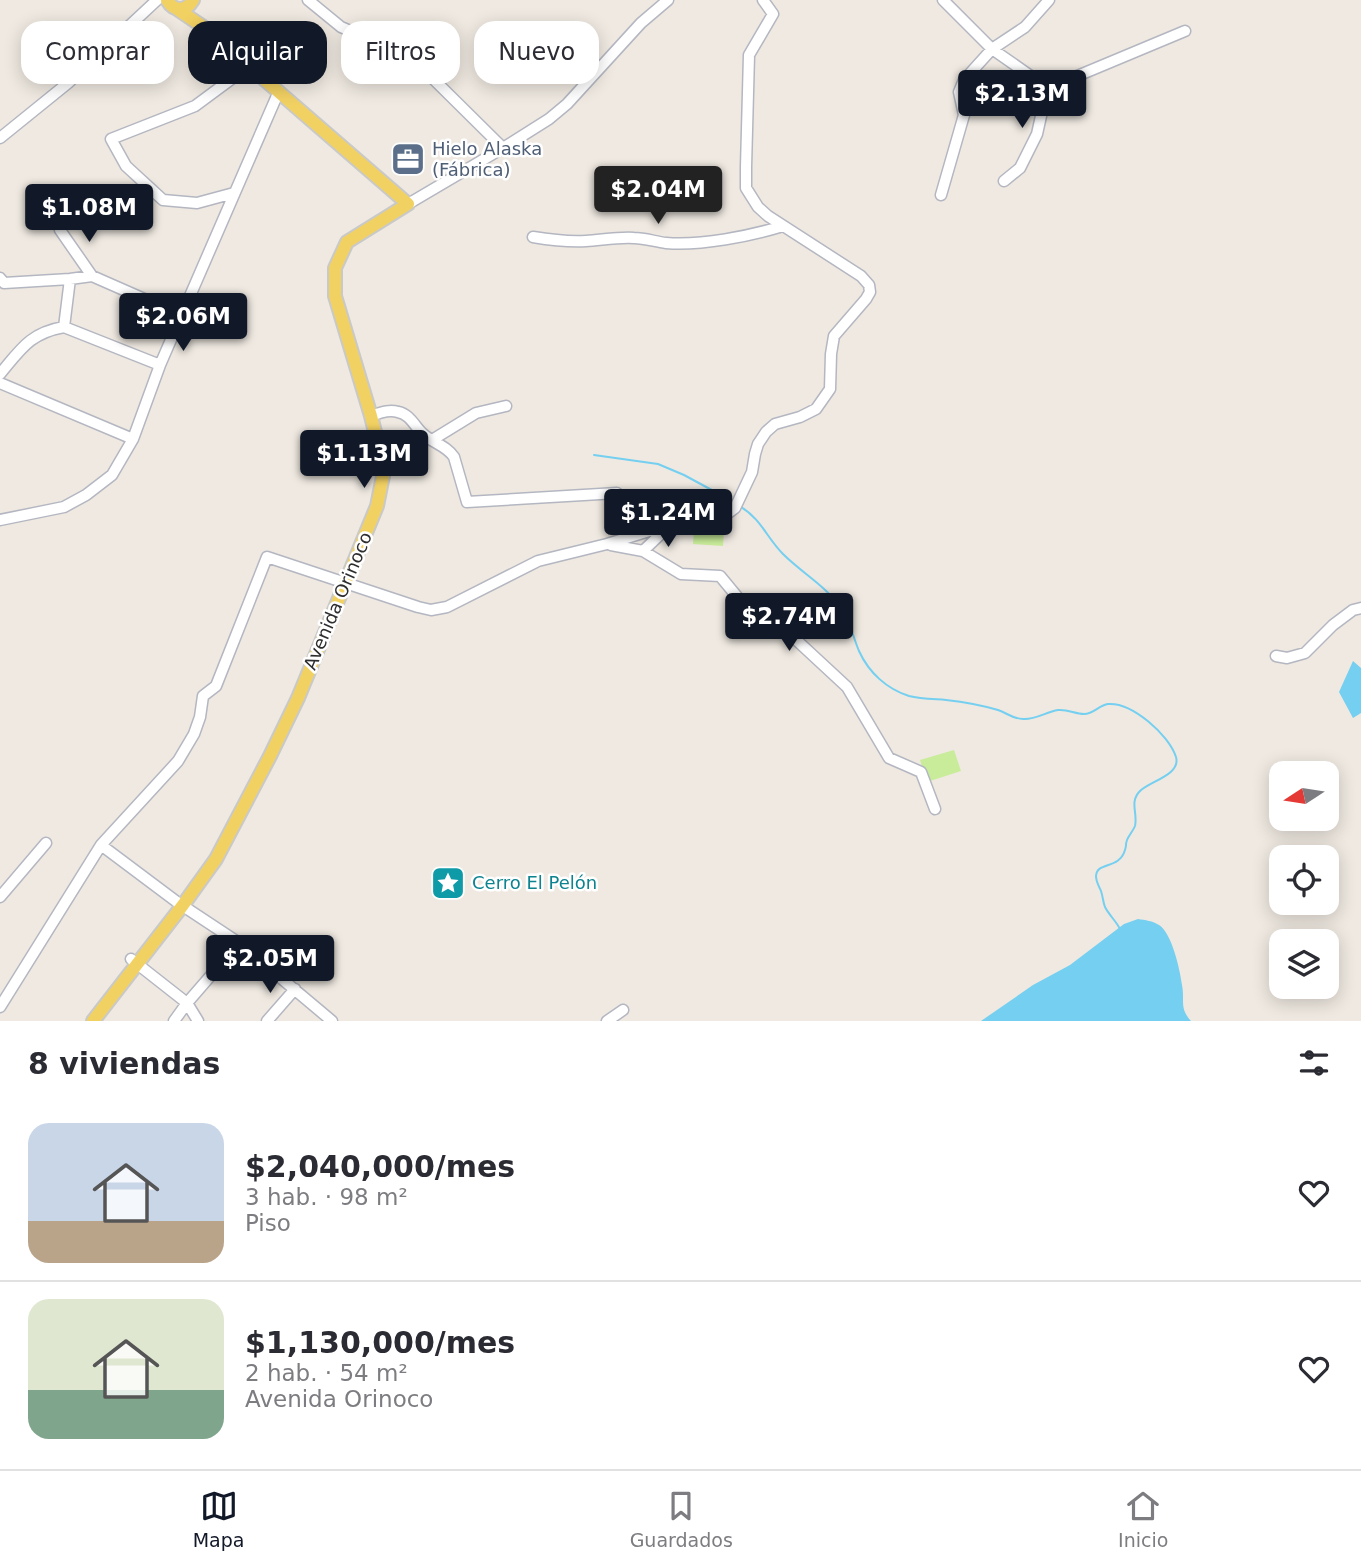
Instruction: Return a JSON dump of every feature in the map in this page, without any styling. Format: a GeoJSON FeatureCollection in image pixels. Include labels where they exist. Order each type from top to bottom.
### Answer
{"type":"FeatureCollection","features":[{"type":"Feature","properties":{"kind":"main road"},"geometry":{"type":"LineString","coordinates":[[171,5],[187,8],[195,0],[202,21]]}},
{"type":"Feature","properties":{"kind":"main road"},"geometry":{"type":"LineString","coordinates":[[171,5],[195,21]]}},
{"type":"Feature","properties":{"kind":"main road"},"geometry":{"type":"LineString","coordinates":[[270,84],[408,204]]}},
{"type":"Feature","properties":{"kind":"main road","name":"Avenida Orinoco"},"geometry":{"type":"LineString","coordinates":[[83,1021],[216,859],[298,698],[346,584],[377,506],[383,476],[371,416],[335,296],[335,268],[347,242],[408,204]]}},
{"type":"Feature","properties":{"kind":"main road","name":"Avenida Orinoco"},"geometry":{"type":"LineString","coordinates":[[93,1021],[134,961]]}},
{"type":"Feature","properties":{"kind":"street"},"geometry":{"type":"LineString","coordinates":[[0,138],[68,83],[157,0]]}},
{"type":"Feature","properties":{"kind":"street"},"geometry":{"type":"LineString","coordinates":[[308,0],[341,27],[411,57],[503,148]]}},
{"type":"Feature","properties":{"kind":"street","name":"Avenida Orinoco"},"geometry":{"type":"LineString","coordinates":[[408,204],[549,119],[567,104],[641,23],[668,0]]}},
{"type":"Feature","properties":{"kind":"street"},"geometry":{"type":"LineString","coordinates":[[0,1007],[101,845],[178,761],[194,734],[204,696],[216,686],[267,557],[418,607],[431,610],[447,607],[538,561],[607,544],[671,524],[727,514],[735,508],[752,472],[758,444],[766,432],[775,424],[816,409],[824,400],[830,389],[834,336],[866,299],[870,292],[869,285],[861,276],[768,216],[758,207],[746,188],[749,55],[773,14],[762,0]]}},
{"type":"Feature","properties":{"kind":"street"},"geometry":{"type":"LineString","coordinates":[[943,0],[992,49],[1035,79],[1047,81],[1070,79],[1185,31]]}},
{"type":"Feature","properties":{"kind":"street"},"geometry":{"type":"LineString","coordinates":[[941,195],[964,115],[959,92],[964,80],[992,49],[1025,27],[1049,0]]}},
{"type":"Feature","properties":{"kind":"street"},"geometry":{"type":"LineString","coordinates":[[143,14],[171,5]]}},
{"type":"Feature","properties":{"kind":"street"},"geometry":{"type":"LineString","coordinates":[[1004,181],[1020,168],[1037,134],[1044,107],[1035,79]]}},
{"type":"Feature","properties":{"kind":"street"},"geometry":{"type":"LineString","coordinates":[[225,84],[195,106],[111,139],[126,166],[163,200],[197,203],[234,193]]}},
{"type":"Feature","properties":{"kind":"street"},"geometry":{"type":"LineString","coordinates":[[0,520],[64,507],[86,495],[112,475],[133,439],[160,365],[279,92]]}},
{"type":"Feature","properties":{"kind":"street"},"geometry":{"type":"LineString","coordinates":[[533,237],[553,241],[586,241],[636,237],[666,243],[696,243],[761,233],[783,226]]}},
{"type":"Feature","properties":{"kind":"street"},"geometry":{"type":"LineString","coordinates":[[60,230],[92,276]]}},
{"type":"Feature","properties":{"kind":"street"},"geometry":{"type":"LineString","coordinates":[[0,278],[4,283],[92,276],[183,316]]}},
{"type":"Feature","properties":{"kind":"street"},"geometry":{"type":"LineString","coordinates":[[64,327],[69,279]]}},
{"type":"Feature","properties":{"kind":"street"},"geometry":{"type":"LineString","coordinates":[[0,374],[28,341],[50,329],[64,327],[160,365]]}},
{"type":"Feature","properties":{"kind":"street"},"geometry":{"type":"LineString","coordinates":[[0,383],[133,439]]}},
{"type":"Feature","properties":{"kind":"street"},"geometry":{"type":"LineString","coordinates":[[432,440],[476,412],[506,407]]}},
{"type":"Feature","properties":{"kind":"street"},"geometry":{"type":"LineString","coordinates":[[371,416],[386,411],[405,414],[424,435],[451,452],[467,502],[617,493]]}},
{"type":"Feature","properties":{"kind":"street"},"geometry":{"type":"LineString","coordinates":[[643,551],[671,524]]}},
{"type":"Feature","properties":{"kind":"street"},"geometry":{"type":"LineString","coordinates":[[607,544],[643,551],[681,574],[720,576],[744,605],[792,636],[847,687],[890,758],[921,772],[935,809]]}},
{"type":"Feature","properties":{"kind":"street"},"geometry":{"type":"LineString","coordinates":[[1276,656],[1287,658],[1305,653],[1333,625],[1353,610],[1361,608]]}},
{"type":"Feature","properties":{"kind":"street"},"geometry":{"type":"LineString","coordinates":[[0,897],[46,843]]}},
{"type":"Feature","properties":{"kind":"street"},"geometry":{"type":"LineString","coordinates":[[101,845],[239,943],[332,1021]]}},
{"type":"Feature","properties":{"kind":"street"},"geometry":{"type":"LineString","coordinates":[[174,1021],[239,943]]}},
{"type":"Feature","properties":{"kind":"street"},"geometry":{"type":"LineString","coordinates":[[134,961],[187,1003],[198,1021]]}},
{"type":"Feature","properties":{"kind":"street"},"geometry":{"type":"LineString","coordinates":[[267,1021],[295,989]]}},
{"type":"Feature","properties":{"kind":"street"},"geometry":{"type":"LineString","coordinates":[[607,1021],[623,1010]]}},
{"type":"Feature","properties":{"kind":"green space"},"geometry":{"type":"Polygon","coordinates":[[[694,528],[724,530],[723,546],[693,544],[694,528]]]}},
{"type":"Feature","properties":{"kind":"green space"},"geometry":{"type":"Polygon","coordinates":[[[954,750],[961,771],[927,782],[920,760],[954,750]]]}},
{"type":"Feature","properties":{"kind":"water"},"geometry":{"type":"Polygon","coordinates":[[[1353,661],[1361,668],[1361,713],[1353,718],[1339,692],[1353,661]]]}},
{"type":"Feature","properties":{"kind":"water"},"geometry":{"type":"Polygon","coordinates":[[[1138,919],[1157,924],[1168,936],[1179,970],[1184,1008],[1191,1021],[981,1021],[1033,985],[1070,965],[1124,924],[1138,919]]]}},
{"type":"Feature","properties":{"kind":"waterway"},"geometry":{"type":"LineString","coordinates":[[594,455],[658,464],[734,502]]}},
{"type":"Feature","properties":{"kind":"waterway"},"geometry":{"type":"LineString","coordinates":[[741,507],[754,517],[783,554],[835,600],[847,618],[859,651],[868,666],[893,689],[914,697],[985,707],[1023,719],[1058,710],[1088,714],[1108,704],[1118,705],[1138,714],[1158,730],[1176,757],[1174,768],[1137,795],[1134,803],[1135,826],[1122,856],[1100,868],[1096,876],[1105,907],[1120,929]]}},
{"type":"Feature","properties":{"kind":"place","name":"Hielo Alaska (Fábrica)"},"geometry":{"type":"Point","coordinates":[408,159]}},
{"type":"Feature","properties":{"kind":"place","name":"Cerro El Pelón"},"geometry":{"type":"Point","coordinates":[448,883]}}]}
